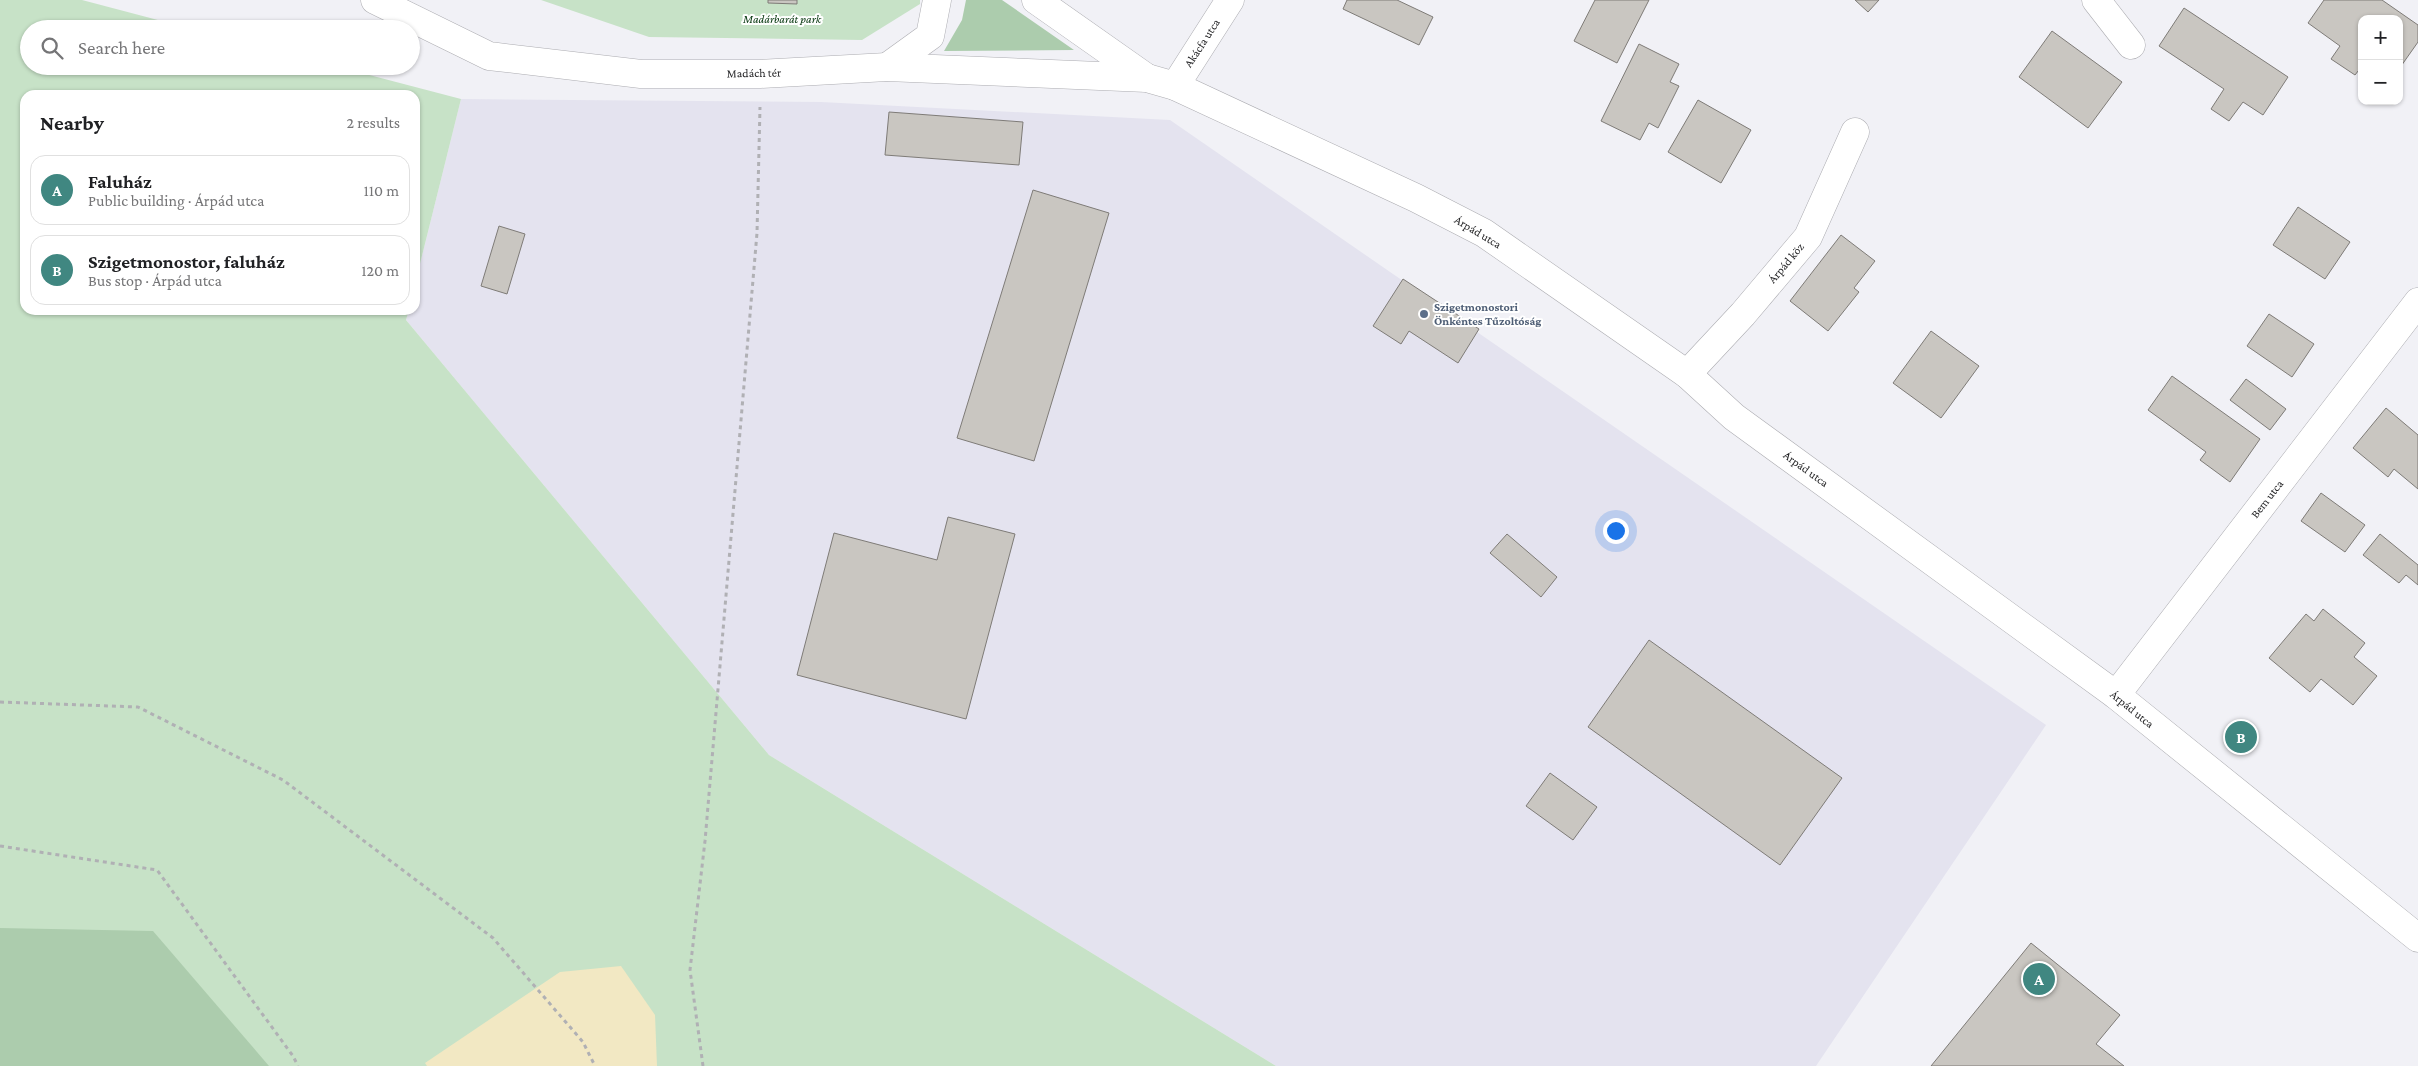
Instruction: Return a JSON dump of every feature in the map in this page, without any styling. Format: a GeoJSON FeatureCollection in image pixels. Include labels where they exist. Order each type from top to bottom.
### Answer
{"type":"FeatureCollection","features":[{"type":"Feature","properties":{"kind":"street","name":"Madách tér"},"geometry":{"type":"LineString","coordinates":[[375,0],[416,20]]}},
{"type":"Feature","properties":{"kind":"street"},"geometry":{"type":"LineString","coordinates":[[888,67],[930,36],[937,0]]}},
{"type":"Feature","properties":{"kind":"street"},"geometry":{"type":"LineString","coordinates":[[1036,0],[1146,78]]}},
{"type":"Feature","properties":{"kind":"street","name":"Akácfa utca"},"geometry":{"type":"LineString","coordinates":[[1175,86],[1230,0]]}},
{"type":"Feature","properties":{"kind":"street"},"geometry":{"type":"LineString","coordinates":[[2096,0],[2131,45]]}},
{"type":"Feature","properties":{"kind":"street","name":"Madách tér"},"geometry":{"type":"LineString","coordinates":[[420,22],[489,56],[641,74],[760,74],[888,67],[1146,78]]}},
{"type":"Feature","properties":{"kind":"street","name":"Árpád utca"},"geometry":{"type":"LineString","coordinates":[[1146,78],[1175,86],[1416,198],[1484,233],[1687,374],[1734,417],[2116,695],[2418,938]]}},
{"type":"Feature","properties":{"kind":"street","name":"Árpád köz"},"geometry":{"type":"LineString","coordinates":[[1687,374],[1743,314],[1808,237],[1855,132]]}},
{"type":"Feature","properties":{"kind":"street","name":"Bem utca"},"geometry":{"type":"LineString","coordinates":[[2116,695],[2418,302]]}},
{"type":"Feature","properties":{"kind":"path"},"geometry":{"type":"LineString","coordinates":[[703,1066],[690,970],[705,841],[757,233],[760,74]]}},
{"type":"Feature","properties":{"kind":"path"},"geometry":{"type":"LineString","coordinates":[[0,702],[138,707],[283,780],[493,938],[583,1042],[595,1066]]}},
{"type":"Feature","properties":{"kind":"path"},"geometry":{"type":"LineString","coordinates":[[0,846],[157,870],[294,1056],[298,1066]]}},
{"type":"Feature","properties":{"kind":"shaded area"},"geometry":{"type":"Polygon","coordinates":[[[461,99],[821,102],[1170,120],[2046,725],[1816,1066],[1276,1066],[769,755],[406,320],[408,315],[420,315],[420,264],[461,99]]]}},
{"type":"Feature","properties":{"kind":"green space"},"geometry":{"type":"Polygon","coordinates":[[[0,0],[82,0],[158,20],[20,20],[20,75],[369,75],[461,99],[420,264],[420,90],[20,90],[20,315],[408,315],[406,320],[769,755],[1276,1066],[0,1066],[0,0]]]}},
{"type":"Feature","properties":{"kind":"green space","name":"Madárbarát park"},"geometry":{"type":"Polygon","coordinates":[[[541,0],[920,0],[920,4],[862,40],[649,37],[541,0]]]}},
{"type":"Feature","properties":{"kind":"green space"},"geometry":{"type":"Polygon","coordinates":[[[966,0],[1002,0],[1074,50],[944,51],[962,20],[966,0]]]}},
{"type":"Feature","properties":{"kind":"green space"},"geometry":{"type":"Polygon","coordinates":[[[0,928],[153,931],[269,1066],[0,1066],[0,928]]]}},
{"type":"Feature","properties":{"kind":"sand"},"geometry":{"type":"Polygon","coordinates":[[[621,966],[655,1015],[657,1066],[427,1066],[425,1063],[560,972],[621,966]]]}},
{"type":"Feature","properties":{"kind":"building"},"geometry":{"type":"Polygon","coordinates":[[[768,0],[797,0],[797,4],[768,3],[768,0]]]}},
{"type":"Feature","properties":{"kind":"building"},"geometry":{"type":"Polygon","coordinates":[[[1347,0],[1397,0],[1433,17],[1419,45],[1343,9],[1347,0]]]}},
{"type":"Feature","properties":{"kind":"building"},"geometry":{"type":"Polygon","coordinates":[[[1595,0],[1649,0],[1617,63],[1574,41],[1595,0]]]}},
{"type":"Feature","properties":{"kind":"building"},"geometry":{"type":"Polygon","coordinates":[[[1855,0],[1879,0],[1868,12],[1855,0]]]}},
{"type":"Feature","properties":{"kind":"building"},"geometry":{"type":"Polygon","coordinates":[[[2324,0],[2382,0],[2418,25],[2418,42],[2403,63],[2403,15],[2358,15],[2358,71],[2355,75],[2331,59],[2340,46],[2308,23],[2324,0]]]}},
{"type":"Feature","properties":{"kind":"building"},"geometry":{"type":"Polygon","coordinates":[[[2184,8],[2288,77],[2263,115],[2243,102],[2229,121],[2211,109],[2224,89],[2159,46],[2184,8]]]}},
{"type":"Feature","properties":{"kind":"building"},"geometry":{"type":"Polygon","coordinates":[[[2052,31],[2122,82],[2088,128],[2019,77],[2052,31]]]}},
{"type":"Feature","properties":{"kind":"building"},"geometry":{"type":"Polygon","coordinates":[[[1639,44],[1679,64],[1670,82],[1679,86],[1658,128],[1649,123],[1640,140],[1601,121],[1639,44]]]}},
{"type":"Feature","properties":{"kind":"building"},"geometry":{"type":"Polygon","coordinates":[[[1698,100],[1751,130],[1721,183],[1668,152],[1698,100]]]}},
{"type":"Feature","properties":{"kind":"building"},"geometry":{"type":"Polygon","coordinates":[[[889,112],[1023,122],[1019,165],[885,155],[889,112]]]}},
{"type":"Feature","properties":{"kind":"building"},"geometry":{"type":"Polygon","coordinates":[[[1033,190],[1109,213],[1034,461],[957,438],[1033,190]]]}},
{"type":"Feature","properties":{"kind":"building"},"geometry":{"type":"Polygon","coordinates":[[[2298,207],[2350,242],[2325,279],[2273,245],[2298,207]]]}},
{"type":"Feature","properties":{"kind":"building"},"geometry":{"type":"Polygon","coordinates":[[[499,226],[525,234],[507,294],[481,286],[499,226]]]}},
{"type":"Feature","properties":{"kind":"building"},"geometry":{"type":"Polygon","coordinates":[[[1841,235],[1875,261],[1854,288],[1859,292],[1828,331],[1790,301],[1841,235]]]}},
{"type":"Feature","properties":{"kind":"building"},"geometry":{"type":"Polygon","coordinates":[[[1403,279],[1479,329],[1458,363],[1409,331],[1401,344],[1373,326],[1403,279]]]}},
{"type":"Feature","properties":{"kind":"building"},"geometry":{"type":"Polygon","coordinates":[[[2269,314],[2314,344],[2292,377],[2247,346],[2269,314]]]}},
{"type":"Feature","properties":{"kind":"building"},"geometry":{"type":"Polygon","coordinates":[[[1931,331],[1979,366],[1941,418],[1893,383],[1931,331]]]}},
{"type":"Feature","properties":{"kind":"building"},"geometry":{"type":"Polygon","coordinates":[[[2172,376],[2260,439],[2230,482],[2200,460],[2206,452],[2148,410],[2172,376]]]}},
{"type":"Feature","properties":{"kind":"building"},"geometry":{"type":"Polygon","coordinates":[[[2246,379],[2286,409],[2270,430],[2230,400],[2246,379]]]}},
{"type":"Feature","properties":{"kind":"building"},"geometry":{"type":"Polygon","coordinates":[[[2386,408],[2418,435],[2418,489],[2394,469],[2388,477],[2353,448],[2386,408]]]}},
{"type":"Feature","properties":{"kind":"building"},"geometry":{"type":"Polygon","coordinates":[[[2321,493],[2365,525],[2345,552],[2301,521],[2321,493]]]}},
{"type":"Feature","properties":{"kind":"building"},"geometry":{"type":"Polygon","coordinates":[[[948,517],[1015,534],[966,719],[797,675],[834,533],[937,560],[948,517]]]}},
{"type":"Feature","properties":{"kind":"building"},"geometry":{"type":"Polygon","coordinates":[[[1507,534],[1557,577],[1541,597],[1490,553],[1507,534]]]}},
{"type":"Feature","properties":{"kind":"building"},"geometry":{"type":"Polygon","coordinates":[[[2380,534],[2418,565],[2418,585],[2406,575],[2399,583],[2363,555],[2380,534]]]}},
{"type":"Feature","properties":{"kind":"building"},"geometry":{"type":"Polygon","coordinates":[[[2323,609],[2365,643],[2354,657],[2377,676],[2353,705],[2321,679],[2310,692],[2269,658],[2306,614],[2314,621],[2323,609]]]}},
{"type":"Feature","properties":{"kind":"building"},"geometry":{"type":"Polygon","coordinates":[[[1649,640],[1842,778],[1780,865],[1588,727],[1649,640]]]}},
{"type":"Feature","properties":{"kind":"building"},"geometry":{"type":"Polygon","coordinates":[[[1550,773],[1597,807],[1573,840],[1526,806],[1550,773]]]}},
{"type":"Feature","properties":{"kind":"building"},"geometry":{"type":"Polygon","coordinates":[[[2031,943],[2120,1015],[2096,1044],[2124,1066],[1931,1066],[2031,943]]]}},
{"type":"Feature","properties":{"kind":"place","name":"Szigetmonostori Önkéntes Tűzoltóság"},"geometry":{"type":"Point","coordinates":[1424,314]}},
{"type":"Feature","properties":{"kind":"place","name":"Szigetmonostor, faluház"},"geometry":{"type":"Point","coordinates":[2241,737]}},
{"type":"Feature","properties":{"kind":"place","name":"Faluház"},"geometry":{"type":"Point","coordinates":[2039,979]}}]}
